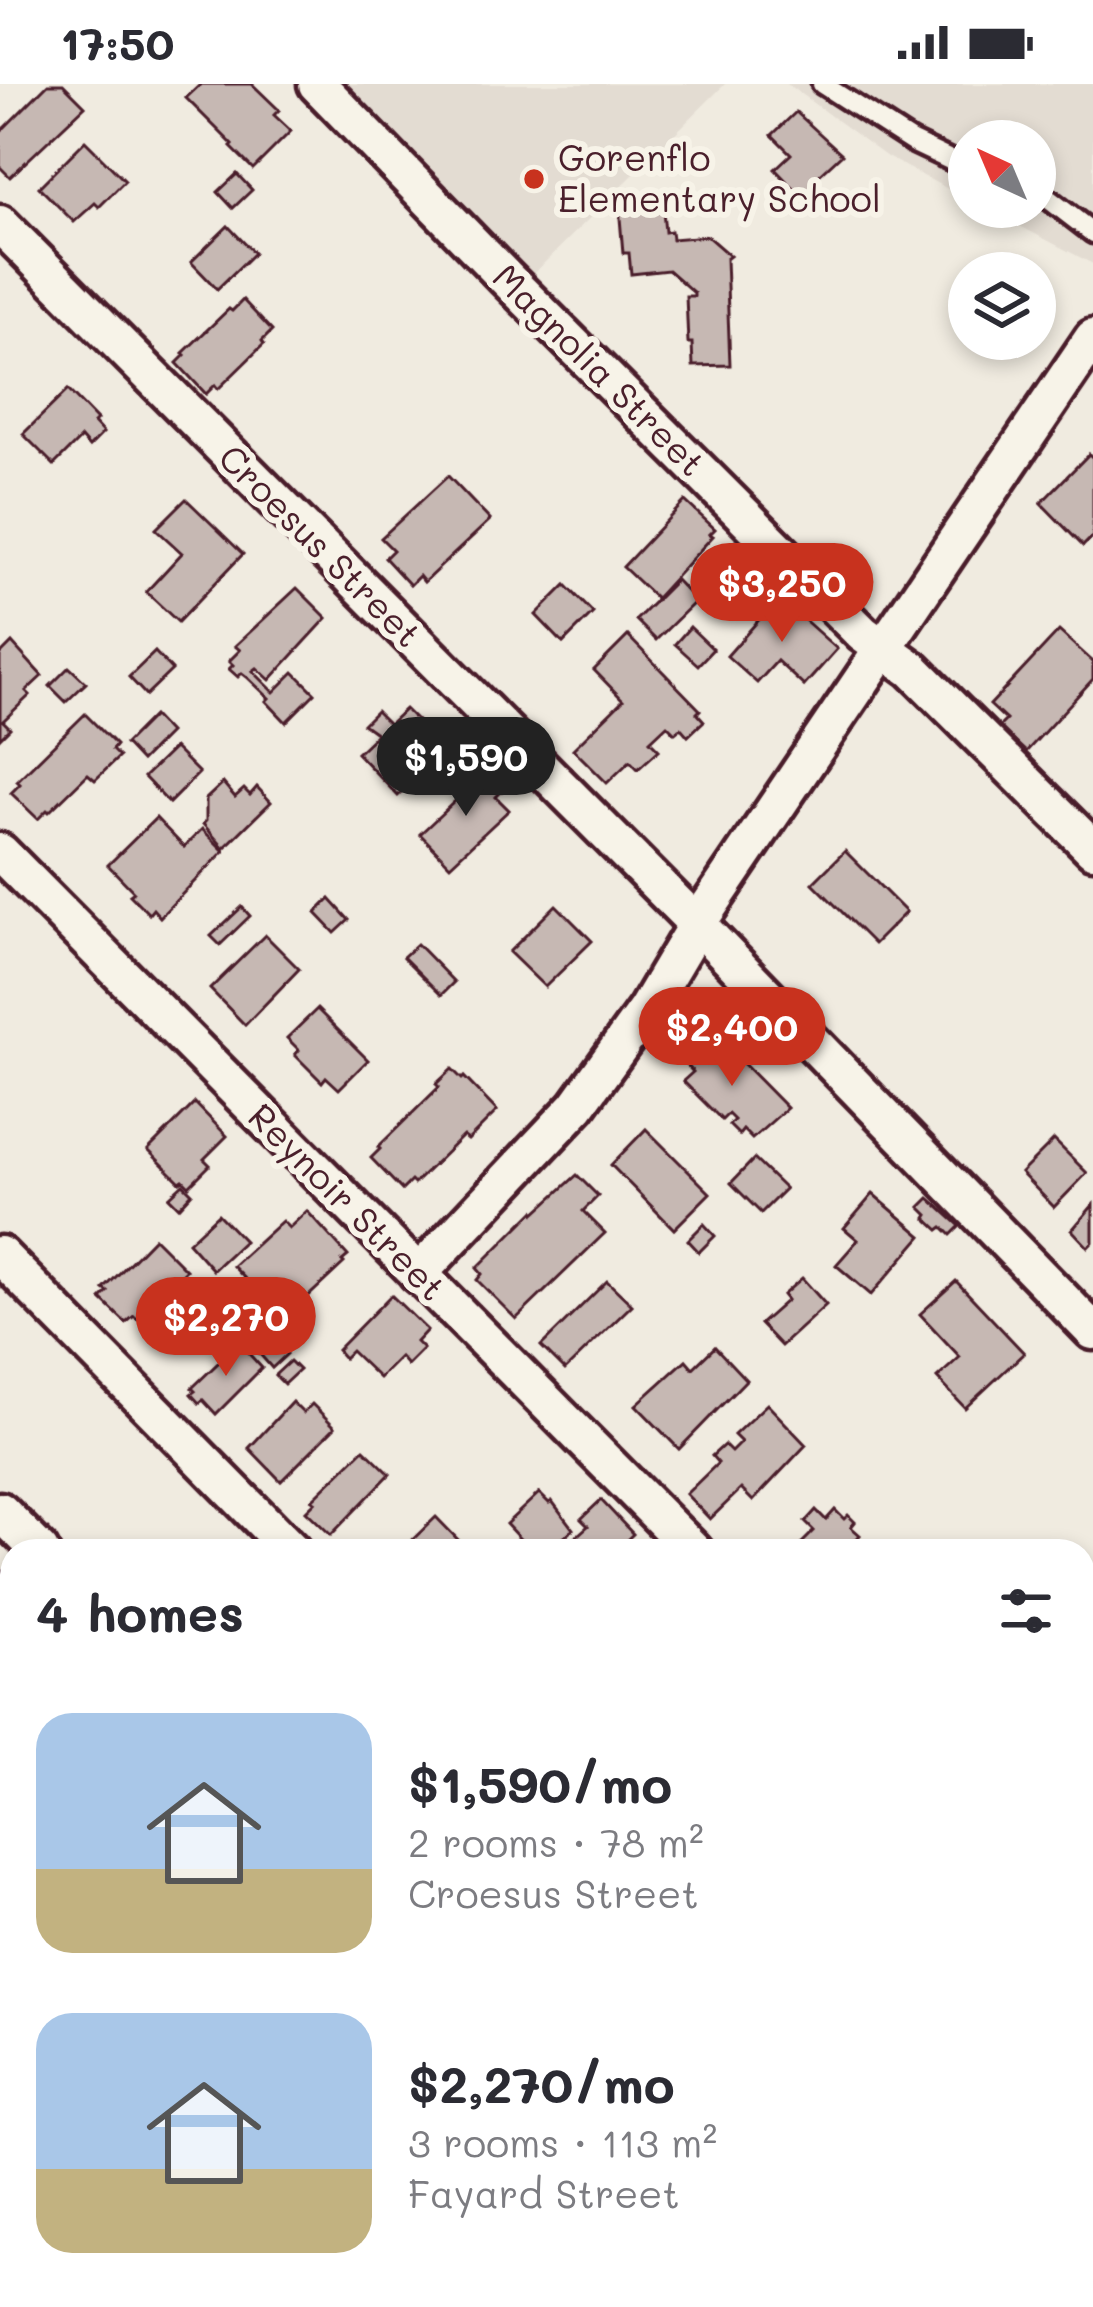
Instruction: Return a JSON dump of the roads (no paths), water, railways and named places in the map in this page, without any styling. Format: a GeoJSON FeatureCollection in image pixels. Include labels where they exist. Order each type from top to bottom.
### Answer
{"type":"FeatureCollection","features":[{"type":"Feature","properties":{"kind":"street","name":"Magnolia Street"},"geometry":{"type":"LineString","coordinates":[[317,84],[863,634],[912,669],[1093,849]]}},
{"type":"Feature","properties":{"kind":"street","name":"Croesus Street"},"geometry":{"type":"LineString","coordinates":[[0,224],[697,924],[1093,1330]]}},
{"type":"Feature","properties":{"kind":"street"},"geometry":{"type":"LineString","coordinates":[[418,1274],[578,1106],[1093,338]]}},
{"type":"Feature","properties":{"kind":"street","name":"Reynoir Street"},"geometry":{"type":"LineString","coordinates":[[0,852],[682,1539]]}},
{"type":"Feature","properties":{"kind":"street"},"geometry":{"type":"LineString","coordinates":[[0,1255],[280,1539]]}},
{"type":"Feature","properties":{"kind":"street"},"geometry":{"type":"LineString","coordinates":[[0,1511],[28,1539]]}},
{"type":"Feature","properties":{"kind":"lane"},"geometry":{"type":"LineString","coordinates":[[823,84],[911,142],[948,159]]}},
{"type":"Feature","properties":{"kind":"lane"},"geometry":{"type":"LineString","coordinates":[[1056,205],[1093,233]]}},
{"type":"Feature","properties":{"kind":"place","name":"Gorenflo Elementary School"},"geometry":{"type":"Point","coordinates":[534,179]}}]}
